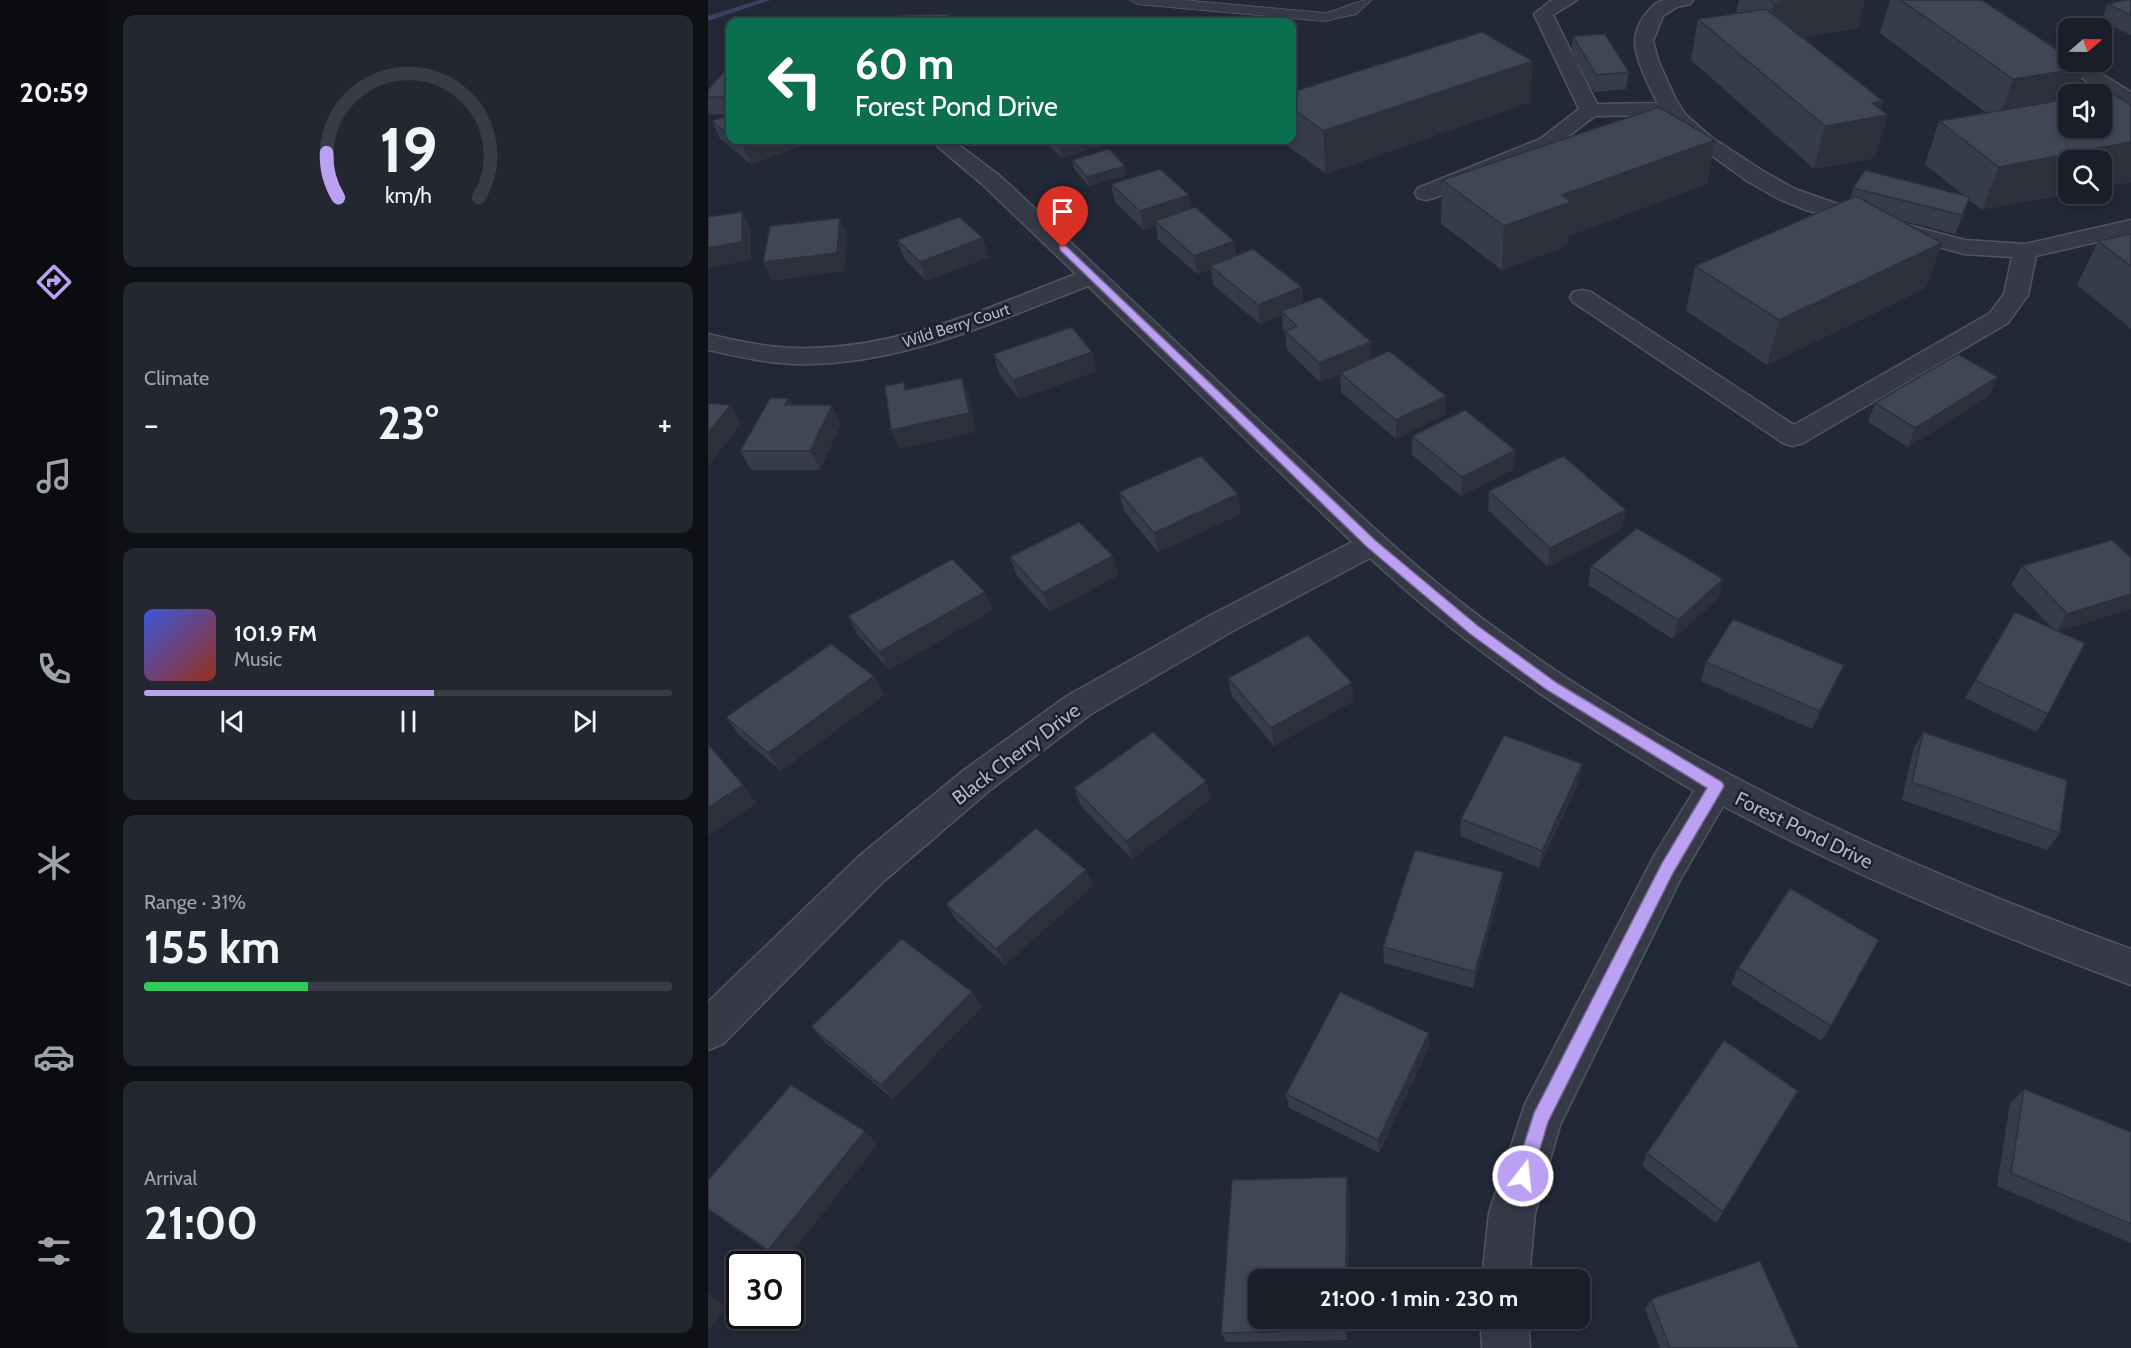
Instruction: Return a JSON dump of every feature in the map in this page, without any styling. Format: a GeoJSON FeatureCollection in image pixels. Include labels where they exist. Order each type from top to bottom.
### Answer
{"type":"FeatureCollection","features":[{"type":"Feature","properties":{"kind":"street"},"geometry":{"type":"LineString","coordinates":[[1568,0],[1555,5],[1544,14],[1590,110]]}},
{"type":"Feature","properties":{"kind":"street"},"geometry":{"type":"LineString","coordinates":[[1684,0],[1671,3],[1656,13],[1649,24],[1644,40],[1649,60],[1666,101],[1679,119],[1704,141],[1755,176],[1814,205],[1964,246],[2025,251],[2131,227]]}},
{"type":"Feature","properties":{"kind":"street"},"geometry":{"type":"LineString","coordinates":[[2086,72],[2131,101]]}},
{"type":"Feature","properties":{"kind":"street"},"geometry":{"type":"LineString","coordinates":[[1426,192],[1547,143],[1590,110],[1672,109]]}},
{"type":"Feature","properties":{"kind":"street","name":"Forest Pond Drive"},"geometry":{"type":"LineString","coordinates":[[945,144],[991,180],[1372,544],[1473,629],[1552,686],[1716,786],[1820,840],[1926,888],[2032,932],[2131,967]]}},
{"type":"Feature","properties":{"kind":"street"},"geometry":{"type":"LineString","coordinates":[[1582,297],[1793,437],[1999,318],[2016,295],[2025,251]]}},
{"type":"Feature","properties":{"kind":"street","name":"Wild Berry Court"},"geometry":{"type":"LineString","coordinates":[[708,342],[794,356],[845,353],[886,347],[966,323],[1092,276]]}},
{"type":"Feature","properties":{"kind":"street","name":"Black Cherry Drive"},"geometry":{"type":"LineString","coordinates":[[708,1030],[871,868],[977,780],[1069,712],[1220,624],[1372,544]]}},
{"type":"Feature","properties":{"kind":"street"},"geometry":{"type":"LineString","coordinates":[[1506,1269],[1512,1213],[1540,1119],[1667,868],[1716,786]]}},
{"type":"Feature","properties":{"kind":"street"},"geometry":{"type":"LineString","coordinates":[[1505,1329],[1506,1348]]}},
{"type":"Feature","properties":{"kind":"lane"},"geometry":{"type":"LineString","coordinates":[[1137,0],[1324,17],[1344,14],[1360,6],[1364,0]]}},
{"type":"Feature","properties":{"kind":"building"},"geometry":{"type":"Polygon","coordinates":[[[1770,0],[1793,0],[1774,3],[1770,0]]]}},
{"type":"Feature","properties":{"kind":"building"},"geometry":{"type":"Polygon","coordinates":[[[1901,0],[1982,0],[2058,50],[2059,72],[2013,79],[1901,0]]]}},
{"type":"Feature","properties":{"kind":"building"},"geometry":{"type":"Polygon","coordinates":[[[2131,0],[2131,15],[2108,4],[2131,0]]]}},
{"type":"Feature","properties":{"kind":"building"},"geometry":{"type":"Polygon","coordinates":[[[1766,9],[1883,101],[1872,103],[1888,115],[1825,126],[1698,19],[1766,9]]]}},
{"type":"Feature","properties":{"kind":"building"},"geometry":{"type":"Polygon","coordinates":[[[949,14],[947,18],[896,18],[898,15],[949,14]]]}},
{"type":"Feature","properties":{"kind":"building"},"geometry":{"type":"Polygon","coordinates":[[[1482,32],[1533,61],[1323,131],[1296,111],[1296,91],[1482,32]]]}},
{"type":"Feature","properties":{"kind":"building"},"geometry":{"type":"Polygon","coordinates":[[[1605,34],[1629,72],[1596,75],[1573,36],[1605,34]]]}},
{"type":"Feature","properties":{"kind":"building"},"geometry":{"type":"Polygon","coordinates":[[[726,70],[726,97],[708,97],[708,90],[726,70]]]}},
{"type":"Feature","properties":{"kind":"building"},"geometry":{"type":"Polygon","coordinates":[[[2112,93],[2131,105],[2131,142],[2089,150],[2058,150],[2058,156],[1999,167],[1939,121],[2058,101],[2058,138],[2112,138],[2112,93]]]}},
{"type":"Feature","properties":{"kind":"building"},"geometry":{"type":"Polygon","coordinates":[[[1659,107],[1715,140],[1562,195],[1571,202],[1504,226],[1442,180],[1659,107]]]}},
{"type":"Feature","properties":{"kind":"building"},"geometry":{"type":"Polygon","coordinates":[[[726,116],[726,133],[712,121],[726,116]]]}},
{"type":"Feature","properties":{"kind":"building"},"geometry":{"type":"Polygon","coordinates":[[[1109,149],[1125,166],[1087,177],[1072,160],[1109,149]]]}},
{"type":"Feature","properties":{"kind":"building"},"geometry":{"type":"Polygon","coordinates":[[[1160,169],[1189,195],[1140,211],[1111,184],[1160,169]]]}},
{"type":"Feature","properties":{"kind":"building"},"geometry":{"type":"Polygon","coordinates":[[[1865,170],[1970,197],[1962,215],[1853,188],[1865,170]]]}},
{"type":"Feature","properties":{"kind":"building"},"geometry":{"type":"Polygon","coordinates":[[[1856,196],[1942,243],[1779,320],[1695,266],[1856,196]]]}},
{"type":"Feature","properties":{"kind":"building"},"geometry":{"type":"Polygon","coordinates":[[[1195,207],[1234,241],[1194,256],[1155,221],[1195,207]]]}},
{"type":"Feature","properties":{"kind":"building"},"geometry":{"type":"Polygon","coordinates":[[[742,212],[742,242],[708,248],[708,217],[742,212]]]}},
{"type":"Feature","properties":{"kind":"building"},"geometry":{"type":"Polygon","coordinates":[[[959,217],[983,238],[920,262],[897,240],[959,217]]]}},
{"type":"Feature","properties":{"kind":"building"},"geometry":{"type":"Polygon","coordinates":[[[840,218],[837,253],[763,262],[770,226],[840,218]]]}},
{"type":"Feature","properties":{"kind":"building"},"geometry":{"type":"Polygon","coordinates":[[[2131,234],[2131,266],[2098,241],[2131,234]]]}},
{"type":"Feature","properties":{"kind":"building"},"geometry":{"type":"Polygon","coordinates":[[[1253,249],[1302,287],[1258,305],[1210,266],[1253,249]]]}},
{"type":"Feature","properties":{"kind":"building"},"geometry":{"type":"Polygon","coordinates":[[[1320,297],[1371,342],[1319,363],[1285,331],[1297,326],[1281,311],[1320,297]]]}},
{"type":"Feature","properties":{"kind":"building"},"geometry":{"type":"Polygon","coordinates":[[[1072,327],[1092,352],[1013,380],[993,354],[1072,327]]]}},
{"type":"Feature","properties":{"kind":"building"},"geometry":{"type":"Polygon","coordinates":[[[1389,351],[1446,396],[1396,420],[1340,373],[1389,351]]]}},
{"type":"Feature","properties":{"kind":"building"},"geometry":{"type":"Polygon","coordinates":[[[1958,354],[1998,377],[1915,428],[1875,403],[1958,354]]]}},
{"type":"Feature","properties":{"kind":"building"},"geometry":{"type":"Polygon","coordinates":[[[962,378],[969,413],[891,430],[885,386],[904,382],[905,390],[962,378]]]}},
{"type":"Feature","properties":{"kind":"building"},"geometry":{"type":"Polygon","coordinates":[[[770,398],[789,398],[785,405],[832,405],[810,451],[740,451],[770,398]]]}},
{"type":"Feature","properties":{"kind":"building"},"geometry":{"type":"Polygon","coordinates":[[[708,403],[731,405],[708,433],[708,403]]]}},
{"type":"Feature","properties":{"kind":"building"},"geometry":{"type":"Polygon","coordinates":[[[1465,410],[1515,450],[1462,477],[1412,436],[1465,410]]]}},
{"type":"Feature","properties":{"kind":"building"},"geometry":{"type":"Polygon","coordinates":[[[1201,456],[1238,494],[1154,533],[1119,492],[1201,456]]]}},
{"type":"Feature","properties":{"kind":"building"},"geometry":{"type":"Polygon","coordinates":[[[1563,456],[1626,510],[1550,548],[1489,491],[1563,456]]]}},
{"type":"Feature","properties":{"kind":"building"},"geometry":{"type":"Polygon","coordinates":[[[1079,522],[1113,556],[1043,593],[1010,557],[1079,522]]]}},
{"type":"Feature","properties":{"kind":"building"},"geometry":{"type":"Polygon","coordinates":[[[1637,528],[1723,579],[1678,620],[1591,566],[1637,528]]]}},
{"type":"Feature","properties":{"kind":"building"},"geometry":{"type":"Polygon","coordinates":[[[2112,540],[2131,558],[2131,594],[2067,614],[2022,566],[2112,540]]]}},
{"type":"Feature","properties":{"kind":"building"},"geometry":{"type":"Polygon","coordinates":[[[952,559],[985,592],[879,652],[848,616],[952,559]]]}},
{"type":"Feature","properties":{"kind":"building"},"geometry":{"type":"Polygon","coordinates":[[[2015,612],[2085,643],[2048,714],[1975,680],[2015,612]]]}},
{"type":"Feature","properties":{"kind":"building"},"geometry":{"type":"Polygon","coordinates":[[[1733,619],[1844,665],[1820,711],[1706,662],[1733,619]]]}},
{"type":"Feature","properties":{"kind":"building"},"geometry":{"type":"Polygon","coordinates":[[[1308,635],[1352,683],[1271,728],[1228,678],[1308,635]]]}},
{"type":"Feature","properties":{"kind":"building"},"geometry":{"type":"Polygon","coordinates":[[[831,644],[874,676],[768,753],[726,717],[831,644]]]}},
{"type":"Feature","properties":{"kind":"building"},"geometry":{"type":"Polygon","coordinates":[[[1153,732],[1206,781],[1126,841],[1074,788],[1153,732]]]}},
{"type":"Feature","properties":{"kind":"building"},"geometry":{"type":"Polygon","coordinates":[[[1923,732],[2067,780],[2060,833],[1912,782],[1923,732]]]}},
{"type":"Feature","properties":{"kind":"building"},"geometry":{"type":"Polygon","coordinates":[[[1504,735],[1582,764],[1542,851],[1461,819],[1504,735]]]}},
{"type":"Feature","properties":{"kind":"building"},"geometry":{"type":"Polygon","coordinates":[[[708,744],[743,785],[708,808],[708,744]]]}},
{"type":"Feature","properties":{"kind":"building"},"geometry":{"type":"Polygon","coordinates":[[[1036,828],[1086,870],[996,949],[946,904],[1036,828]]]}},
{"type":"Feature","properties":{"kind":"building"},"geometry":{"type":"Polygon","coordinates":[[[1415,850],[1503,872],[1475,972],[1383,947],[1415,850]]]}},
{"type":"Feature","properties":{"kind":"building"},"geometry":{"type":"Polygon","coordinates":[[[1790,888],[1879,940],[1831,1026],[1738,968],[1790,888]]]}},
{"type":"Feature","properties":{"kind":"building"},"geometry":{"type":"Polygon","coordinates":[[[902,939],[972,992],[881,1085],[811,1027],[902,939]]]}},
{"type":"Feature","properties":{"kind":"building"},"geometry":{"type":"Polygon","coordinates":[[[1340,992],[1429,1033],[1378,1140],[1286,1094],[1340,992]]]}},
{"type":"Feature","properties":{"kind":"building"},"geometry":{"type":"Polygon","coordinates":[[[1724,1040],[1798,1091],[1723,1212],[1647,1153],[1724,1040]]]}},
{"type":"Feature","properties":{"kind":"building"},"geometry":{"type":"Polygon","coordinates":[[[791,1085],[865,1131],[768,1250],[708,1209],[708,1180],[791,1085]]]}},
{"type":"Feature","properties":{"kind":"building"},"geometry":{"type":"Polygon","coordinates":[[[2024,1089],[2131,1132],[2131,1224],[2011,1173],[2024,1089]]]}},
{"type":"Feature","properties":{"kind":"building"},"geometry":{"type":"Polygon","coordinates":[[[1347,1177],[1346,1269],[1248,1269],[1248,1329],[1345,1330],[1221,1333],[1232,1180],[1347,1177]]]}},
{"type":"Feature","properties":{"kind":"building"},"geometry":{"type":"Polygon","coordinates":[[[1760,1261],[1799,1348],[1670,1348],[1651,1299],[1760,1261]]]}},
{"type":"Feature","properties":{"kind":"waterway"},"geometry":{"type":"LineString","coordinates":[[708,19],[767,0]]}},
{"type":"Feature","properties":{"kind":"route"},"geometry":{"type":"LineString","coordinates":[[1063,248],[1372,544],[1473,629],[1552,686],[1716,786],[1667,868],[1540,1119],[1523,1176]]}}]}
